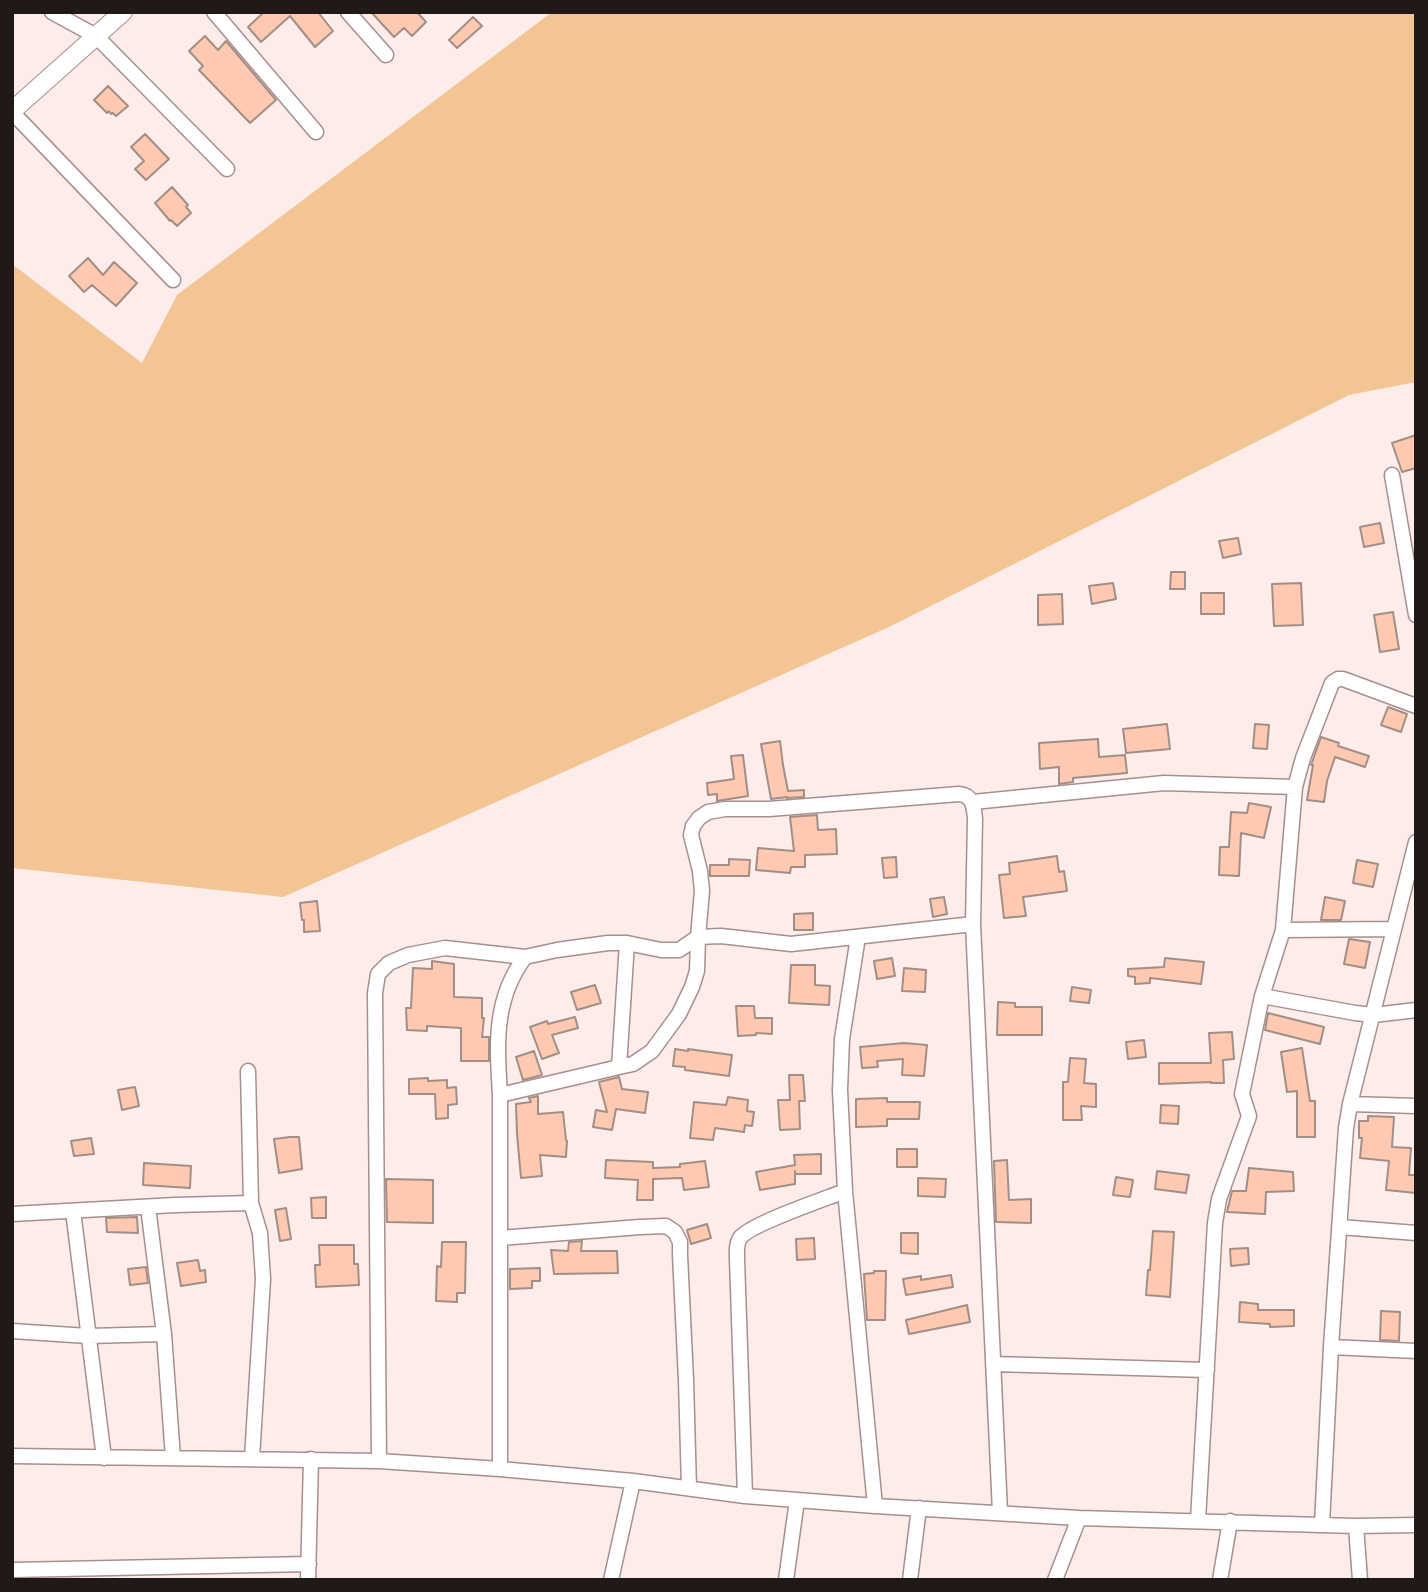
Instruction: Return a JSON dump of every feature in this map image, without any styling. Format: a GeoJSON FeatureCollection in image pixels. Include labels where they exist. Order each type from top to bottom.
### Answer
{"type":"FeatureCollection","features":[{"type":"Feature","properties":{"kind":"street"},"geometry":{"type":"LineString","coordinates":[[52,12],[96,36],[227,169]]}},
{"type":"Feature","properties":{"kind":"street"},"geometry":{"type":"LineString","coordinates":[[123,12],[12,112],[173,280]]}},
{"type":"Feature","properties":{"kind":"street"},"geometry":{"type":"LineString","coordinates":[[214,12],[316,132]]}},
{"type":"Feature","properties":{"kind":"street"},"geometry":{"type":"LineString","coordinates":[[348,12],[386,55]]}},
{"type":"Feature","properties":{"kind":"street"},"geometry":{"type":"LineString","coordinates":[[1392,475],[1416,615]]}},
{"type":"Feature","properties":{"kind":"street"},"geometry":{"type":"LineString","coordinates":[[1198,1520],[1217,1211],[1249,1116],[1242,1094],[1262,996],[1283,930],[1295,787],[1303,758],[1332,683],[1343,679],[1416,706]]}},
{"type":"Feature","properties":{"kind":"street"},"geometry":{"type":"LineString","coordinates":[[973,802],[1164,783],[1295,787]]}},
{"type":"Feature","properties":{"kind":"street"},"geometry":{"type":"LineString","coordinates":[[500,1095],[633,1065],[652,1051],[679,1014],[692,987],[696,971],[702,891],[691,835],[693,826],[708,812],[965,794],[973,802],[975,819],[973,924],[1000,1512]]}},
{"type":"Feature","properties":{"kind":"street"},"geometry":{"type":"LineString","coordinates":[[1322,1524],[1346,1128],[1416,842]]}},
{"type":"Feature","properties":{"kind":"street"},"geometry":{"type":"LineString","coordinates":[[379,1461],[375,1007],[378,974],[389,963],[408,955],[445,948],[524,957],[608,943],[679,950],[698,937],[721,936],[792,944],[973,924]]}},
{"type":"Feature","properties":{"kind":"street"},"geometry":{"type":"LineString","coordinates":[[1283,930],[1394,929]]}},
{"type":"Feature","properties":{"kind":"street"},"geometry":{"type":"LineString","coordinates":[[858,937],[842,1039],[840,1090],[845,1191],[875,1506]]}},
{"type":"Feature","properties":{"kind":"street"},"geometry":{"type":"LineString","coordinates":[[619,1067],[627,943]]}},
{"type":"Feature","properties":{"kind":"street"},"geometry":{"type":"LineString","coordinates":[[500,1469],[499,1020],[506,990],[524,957]]}},
{"type":"Feature","properties":{"kind":"street"},"geometry":{"type":"LineString","coordinates":[[1262,996],[1374,1015],[1416,1010]]}},
{"type":"Feature","properties":{"kind":"street"},"geometry":{"type":"LineString","coordinates":[[248,1071],[251,1203],[260,1233],[263,1279],[251,1458]]}},
{"type":"Feature","properties":{"kind":"street"},"geometry":{"type":"LineString","coordinates":[[1350,1104],[1416,1106]]}},
{"type":"Feature","properties":{"kind":"street"},"geometry":{"type":"LineString","coordinates":[[745,1496],[738,1240],[746,1232],[845,1191]]}},
{"type":"Feature","properties":{"kind":"street"},"geometry":{"type":"LineString","coordinates":[[12,1214],[251,1203]]}},
{"type":"Feature","properties":{"kind":"street"},"geometry":{"type":"LineString","coordinates":[[148,1207],[164,1334],[173,1458]]}},
{"type":"Feature","properties":{"kind":"street"},"geometry":{"type":"LineString","coordinates":[[73,1211],[103,1458]]}},
{"type":"Feature","properties":{"kind":"street"},"geometry":{"type":"LineString","coordinates":[[500,1238],[666,1226],[675,1232],[680,1242],[681,1255],[688,1488]]}},
{"type":"Feature","properties":{"kind":"street"},"geometry":{"type":"LineString","coordinates":[[1339,1227],[1416,1233]]}},
{"type":"Feature","properties":{"kind":"street"},"geometry":{"type":"LineString","coordinates":[[12,1331],[88,1336],[164,1334]]}},
{"type":"Feature","properties":{"kind":"street"},"geometry":{"type":"LineString","coordinates":[[1331,1347],[1416,1351]]}},
{"type":"Feature","properties":{"kind":"street"},"geometry":{"type":"LineString","coordinates":[[993,1364],[1207,1370]]}},
{"type":"Feature","properties":{"kind":"street"},"geometry":{"type":"LineString","coordinates":[[12,1456],[379,1461],[633,1481],[745,1496],[875,1506],[1079,1518],[1356,1526],[1416,1525]]}},
{"type":"Feature","properties":{"kind":"street"},"geometry":{"type":"LineString","coordinates":[[308,1580],[311,1459]]}},
{"type":"Feature","properties":{"kind":"street"},"geometry":{"type":"LineString","coordinates":[[611,1580],[633,1481]]}},
{"type":"Feature","properties":{"kind":"street"},"geometry":{"type":"LineString","coordinates":[[786,1580],[797,1500]]}},
{"type":"Feature","properties":{"kind":"street"},"geometry":{"type":"LineString","coordinates":[[911,1580],[919,1508]]}},
{"type":"Feature","properties":{"kind":"street"},"geometry":{"type":"LineString","coordinates":[[1055,1580],[1079,1518]]}},
{"type":"Feature","properties":{"kind":"street"},"geometry":{"type":"LineString","coordinates":[[1220,1580],[1230,1521]]}},
{"type":"Feature","properties":{"kind":"street"},"geometry":{"type":"LineString","coordinates":[[1356,1526],[1360,1580]]}},
{"type":"Feature","properties":{"kind":"street"},"geometry":{"type":"LineString","coordinates":[[12,1570],[309,1564]]}},
{"type":"Feature","properties":{"kind":"shaded area"},"geometry":{"type":"Polygon","coordinates":[[[552,12],[1416,12],[1416,382],[1349,395],[889,627],[283,897],[12,868],[12,264],[142,363],[177,295],[552,12]]]}},
{"type":"Feature","properties":{"kind":"building"},"geometry":{"type":"Polygon","coordinates":[[[264,12],[318,12],[333,31],[315,47],[290,16],[261,42],[248,27],[264,12]]]}},
{"type":"Feature","properties":{"kind":"building"},"geometry":{"type":"Polygon","coordinates":[[[371,12],[417,12],[426,22],[412,36],[404,28],[394,37],[371,12]]]}},
{"type":"Feature","properties":{"kind":"building"},"geometry":{"type":"Polygon","coordinates":[[[473,17],[482,26],[457,48],[449,40],[473,17]]]}},
{"type":"Feature","properties":{"kind":"building"},"geometry":{"type":"Polygon","coordinates":[[[205,36],[218,50],[226,41],[276,100],[250,123],[199,70],[203,66],[189,51],[205,36]]]}},
{"type":"Feature","properties":{"kind":"building"},"geometry":{"type":"Polygon","coordinates":[[[108,86],[128,106],[116,116],[109,111],[107,113],[94,100],[108,86]]]}},
{"type":"Feature","properties":{"kind":"building"},"geometry":{"type":"Polygon","coordinates":[[[145,134],[169,159],[146,180],[135,169],[144,161],[131,147],[145,134]]]}},
{"type":"Feature","properties":{"kind":"building"},"geometry":{"type":"Polygon","coordinates":[[[172,187],[188,205],[186,207],[191,213],[177,226],[155,203],[172,187]]]}},
{"type":"Feature","properties":{"kind":"building"},"geometry":{"type":"Polygon","coordinates":[[[88,258],[103,275],[114,262],[137,283],[116,306],[92,285],[84,292],[69,276],[88,258]]]}},
{"type":"Feature","properties":{"kind":"building"},"geometry":{"type":"Polygon","coordinates":[[[1416,435],[1416,468],[1402,472],[1392,443],[1416,435]]]}},
{"type":"Feature","properties":{"kind":"building"},"geometry":{"type":"Polygon","coordinates":[[[1380,523],[1384,543],[1364,547],[1360,527],[1380,523]]]}},
{"type":"Feature","properties":{"kind":"building"},"geometry":{"type":"Polygon","coordinates":[[[1238,538],[1241,554],[1223,558],[1219,541],[1238,538]]]}},
{"type":"Feature","properties":{"kind":"building"},"geometry":{"type":"Polygon","coordinates":[[[1171,572],[1185,572],[1185,589],[1170,589],[1171,572]]]}},
{"type":"Feature","properties":{"kind":"building"},"geometry":{"type":"Polygon","coordinates":[[[1113,583],[1116,599],[1092,604],[1089,586],[1113,583]]]}},
{"type":"Feature","properties":{"kind":"building"},"geometry":{"type":"Polygon","coordinates":[[[1301,583],[1303,625],[1274,626],[1272,584],[1301,583]]]}},
{"type":"Feature","properties":{"kind":"building"},"geometry":{"type":"Polygon","coordinates":[[[1201,593],[1224,593],[1224,614],[1201,614],[1201,593]]]}},
{"type":"Feature","properties":{"kind":"building"},"geometry":{"type":"Polygon","coordinates":[[[1062,594],[1063,624],[1038,625],[1038,595],[1062,594]]]}},
{"type":"Feature","properties":{"kind":"building"},"geometry":{"type":"Polygon","coordinates":[[[1393,612],[1399,649],[1380,652],[1374,615],[1393,612]]]}},
{"type":"Feature","properties":{"kind":"building"},"geometry":{"type":"Polygon","coordinates":[[[1388,707],[1407,714],[1401,732],[1381,725],[1388,707]]]}},
{"type":"Feature","properties":{"kind":"building"},"geometry":{"type":"Polygon","coordinates":[[[1167,724],[1170,749],[1126,753],[1123,729],[1167,724]]]}},
{"type":"Feature","properties":{"kind":"building"},"geometry":{"type":"Polygon","coordinates":[[[1255,724],[1269,725],[1267,749],[1253,748],[1255,724]]]}},
{"type":"Feature","properties":{"kind":"building"},"geometry":{"type":"Polygon","coordinates":[[[1321,737],[1339,743],[1338,746],[1369,756],[1365,767],[1335,757],[1324,802],[1307,800],[1311,765],[1321,737]]]}},
{"type":"Feature","properties":{"kind":"building"},"geometry":{"type":"Polygon","coordinates":[[[1098,739],[1099,757],[1125,755],[1127,773],[1073,778],[1073,782],[1059,784],[1059,767],[1040,769],[1039,743],[1098,739]]]}},
{"type":"Feature","properties":{"kind":"building"},"geometry":{"type":"Polygon","coordinates":[[[780,741],[788,791],[804,790],[804,797],[771,799],[761,744],[780,741]]]}},
{"type":"Feature","properties":{"kind":"building"},"geometry":{"type":"Polygon","coordinates":[[[743,755],[748,796],[717,801],[717,794],[708,795],[707,783],[734,779],[731,756],[743,755]]]}},
{"type":"Feature","properties":{"kind":"building"},"geometry":{"type":"Polygon","coordinates":[[[1249,803],[1271,807],[1264,838],[1241,833],[1239,876],[1219,875],[1220,847],[1229,847],[1231,812],[1247,813],[1249,803]]]}},
{"type":"Feature","properties":{"kind":"building"},"geometry":{"type":"Polygon","coordinates":[[[817,815],[818,830],[836,829],[837,854],[805,855],[805,867],[791,867],[790,873],[756,870],[758,848],[794,851],[790,817],[817,815]]]}},
{"type":"Feature","properties":{"kind":"building"},"geometry":{"type":"Polygon","coordinates":[[[1057,856],[1059,872],[1064,871],[1067,891],[1023,897],[1026,916],[1004,918],[999,875],[1010,874],[1009,863],[1057,856]]]}},
{"type":"Feature","properties":{"kind":"building"},"geometry":{"type":"Polygon","coordinates":[[[896,857],[897,877],[884,878],[882,858],[896,857]]]}},
{"type":"Feature","properties":{"kind":"building"},"geometry":{"type":"Polygon","coordinates":[[[729,859],[750,860],[749,876],[710,876],[710,865],[729,865],[729,859]]]}},
{"type":"Feature","properties":{"kind":"building"},"geometry":{"type":"Polygon","coordinates":[[[1357,860],[1378,864],[1373,887],[1353,883],[1357,860]]]}},
{"type":"Feature","properties":{"kind":"building"},"geometry":{"type":"Polygon","coordinates":[[[944,897],[947,914],[933,917],[930,899],[944,897]]]}},
{"type":"Feature","properties":{"kind":"building"},"geometry":{"type":"Polygon","coordinates":[[[1325,897],[1345,901],[1341,920],[1321,920],[1325,897]]]}},
{"type":"Feature","properties":{"kind":"building"},"geometry":{"type":"Polygon","coordinates":[[[317,901],[320,931],[304,932],[300,903],[317,901]]]}},
{"type":"Feature","properties":{"kind":"building"},"geometry":{"type":"Polygon","coordinates":[[[813,913],[813,930],[794,930],[794,914],[813,913]]]}},
{"type":"Feature","properties":{"kind":"building"},"geometry":{"type":"Polygon","coordinates":[[[1349,939],[1370,942],[1365,968],[1344,964],[1349,939]]]}},
{"type":"Feature","properties":{"kind":"building"},"geometry":{"type":"Polygon","coordinates":[[[892,958],[895,976],[877,979],[874,961],[892,958]]]}},
{"type":"Feature","properties":{"kind":"building"},"geometry":{"type":"Polygon","coordinates":[[[1165,958],[1204,962],[1201,984],[1150,978],[1150,983],[1135,984],[1135,977],[1128,976],[1128,969],[1164,967],[1165,958]]]}},
{"type":"Feature","properties":{"kind":"building"},"geometry":{"type":"Polygon","coordinates":[[[432,961],[454,964],[454,997],[482,998],[482,1037],[489,1037],[489,1061],[461,1061],[461,1028],[427,1026],[427,1031],[407,1030],[406,1008],[411,1008],[413,968],[432,969],[432,961]]]}},
{"type":"Feature","properties":{"kind":"building"},"geometry":{"type":"Polygon","coordinates":[[[791,965],[815,965],[815,985],[830,986],[829,1005],[789,1003],[791,965]]]}},
{"type":"Feature","properties":{"kind":"building"},"geometry":{"type":"Polygon","coordinates":[[[904,968],[926,970],[925,992],[902,991],[904,968]]]}},
{"type":"Feature","properties":{"kind":"building"},"geometry":{"type":"Polygon","coordinates":[[[595,985],[601,1003],[577,1010],[571,992],[595,985]]]}},
{"type":"Feature","properties":{"kind":"building"},"geometry":{"type":"Polygon","coordinates":[[[1072,987],[1091,990],[1089,1003],[1070,1001],[1072,987]]]}},
{"type":"Feature","properties":{"kind":"building"},"geometry":{"type":"Polygon","coordinates":[[[998,1002],[1015,1003],[1015,1007],[1042,1007],[1042,1035],[997,1035],[998,1002]]]}},
{"type":"Feature","properties":{"kind":"building"},"geometry":{"type":"Polygon","coordinates":[[[736,1006],[754,1006],[755,1018],[772,1018],[772,1034],[738,1036],[736,1006]]]}},
{"type":"Feature","properties":{"kind":"building"},"geometry":{"type":"Polygon","coordinates":[[[1268,1013],[1324,1027],[1320,1044],[1265,1030],[1268,1013]]]}},
{"type":"Feature","properties":{"kind":"building"},"geometry":{"type":"Polygon","coordinates":[[[575,1017],[578,1028],[552,1035],[559,1053],[542,1059],[530,1027],[547,1021],[548,1024],[575,1017]]]}},
{"type":"Feature","properties":{"kind":"building"},"geometry":{"type":"Polygon","coordinates":[[[1232,1032],[1234,1059],[1223,1060],[1224,1083],[1159,1084],[1159,1063],[1211,1063],[1209,1033],[1232,1032]]]}},
{"type":"Feature","properties":{"kind":"building"},"geometry":{"type":"Polygon","coordinates":[[[1144,1040],[1146,1057],[1128,1059],[1126,1042],[1144,1040]]]}},
{"type":"Feature","properties":{"kind":"building"},"geometry":{"type":"Polygon","coordinates":[[[904,1043],[927,1045],[924,1076],[902,1075],[903,1059],[877,1061],[878,1067],[862,1068],[860,1047],[904,1043]]]}},
{"type":"Feature","properties":{"kind":"building"},"geometry":{"type":"Polygon","coordinates":[[[1302,1048],[1310,1101],[1315,1101],[1315,1137],[1297,1137],[1297,1091],[1287,1092],[1281,1052],[1302,1048]]]}},
{"type":"Feature","properties":{"kind":"building"},"geometry":{"type":"Polygon","coordinates":[[[675,1049],[732,1055],[729,1076],[673,1066],[675,1049]]]}},
{"type":"Feature","properties":{"kind":"building"},"geometry":{"type":"Polygon","coordinates":[[[534,1051],[542,1075],[523,1080],[516,1057],[534,1051]]]}},
{"type":"Feature","properties":{"kind":"building"},"geometry":{"type":"Polygon","coordinates":[[[1070,1058],[1086,1059],[1084,1083],[1096,1084],[1096,1107],[1081,1106],[1082,1120],[1063,1120],[1063,1082],[1068,1082],[1070,1058]]]}},
{"type":"Feature","properties":{"kind":"building"},"geometry":{"type":"Polygon","coordinates":[[[789,1075],[803,1075],[805,1101],[799,1101],[800,1129],[780,1130],[778,1100],[790,1100],[789,1075]]]}},
{"type":"Feature","properties":{"kind":"building"},"geometry":{"type":"Polygon","coordinates":[[[619,1077],[622,1089],[648,1092],[645,1113],[616,1109],[612,1130],[593,1127],[596,1110],[607,1112],[599,1082],[619,1077]]]}},
{"type":"Feature","properties":{"kind":"building"},"geometry":{"type":"Polygon","coordinates":[[[428,1078],[428,1081],[447,1080],[447,1088],[456,1087],[457,1104],[448,1105],[448,1118],[436,1119],[435,1094],[409,1094],[409,1079],[428,1078]]]}},
{"type":"Feature","properties":{"kind":"building"},"geometry":{"type":"Polygon","coordinates":[[[135,1087],[139,1106],[122,1110],[118,1090],[135,1087]]]}},
{"type":"Feature","properties":{"kind":"building"},"geometry":{"type":"Polygon","coordinates":[[[538,1096],[538,1114],[563,1112],[566,1157],[540,1155],[542,1176],[521,1178],[516,1104],[531,1102],[529,1098],[538,1096]]]}},
{"type":"Feature","properties":{"kind":"building"},"geometry":{"type":"Polygon","coordinates":[[[728,1097],[748,1100],[747,1111],[754,1112],[752,1126],[745,1125],[744,1132],[715,1128],[713,1140],[690,1138],[694,1102],[726,1105],[728,1097]]]}},
{"type":"Feature","properties":{"kind":"building"},"geometry":{"type":"Polygon","coordinates":[[[887,1098],[887,1102],[920,1102],[919,1119],[887,1119],[887,1126],[856,1127],[856,1099],[887,1098]]]}},
{"type":"Feature","properties":{"kind":"building"},"geometry":{"type":"Polygon","coordinates":[[[1161,1105],[1179,1106],[1178,1124],[1160,1123],[1161,1105]]]}},
{"type":"Feature","properties":{"kind":"building"},"geometry":{"type":"Polygon","coordinates":[[[1368,1116],[1394,1117],[1392,1147],[1411,1148],[1409,1175],[1416,1175],[1416,1193],[1386,1190],[1389,1161],[1360,1158],[1362,1138],[1359,1138],[1359,1121],[1368,1121],[1368,1116]]]}},
{"type":"Feature","properties":{"kind":"building"},"geometry":{"type":"Polygon","coordinates":[[[299,1137],[302,1169],[279,1173],[274,1139],[299,1137]]]}},
{"type":"Feature","properties":{"kind":"building"},"geometry":{"type":"Polygon","coordinates":[[[91,1138],[94,1154],[74,1156],[71,1141],[91,1138]]]}},
{"type":"Feature","properties":{"kind":"building"},"geometry":{"type":"Polygon","coordinates":[[[897,1149],[917,1149],[917,1167],[897,1167],[897,1149]]]}},
{"type":"Feature","properties":{"kind":"building"},"geometry":{"type":"Polygon","coordinates":[[[821,1154],[821,1174],[795,1174],[795,1184],[760,1190],[756,1172],[795,1165],[794,1155],[821,1154]]]}},
{"type":"Feature","properties":{"kind":"building"},"geometry":{"type":"Polygon","coordinates":[[[606,1160],[653,1162],[653,1168],[680,1167],[680,1164],[705,1161],[709,1187],[684,1190],[682,1178],[653,1179],[653,1200],[637,1200],[638,1180],[605,1178],[606,1160]]]}},
{"type":"Feature","properties":{"kind":"building"},"geometry":{"type":"Polygon","coordinates":[[[1007,1160],[1009,1200],[1031,1199],[1031,1223],[996,1222],[994,1161],[1007,1160]]]}},
{"type":"Feature","properties":{"kind":"building"},"geometry":{"type":"Polygon","coordinates":[[[144,1163],[191,1166],[190,1188],[143,1185],[144,1163]]]}},
{"type":"Feature","properties":{"kind":"building"},"geometry":{"type":"Polygon","coordinates":[[[1249,1168],[1293,1172],[1294,1191],[1266,1192],[1265,1214],[1227,1212],[1232,1191],[1246,1191],[1249,1168]]]}},
{"type":"Feature","properties":{"kind":"building"},"geometry":{"type":"Polygon","coordinates":[[[1157,1171],[1189,1175],[1186,1193],[1155,1189],[1157,1171]]]}},
{"type":"Feature","properties":{"kind":"building"},"geometry":{"type":"Polygon","coordinates":[[[1116,1177],[1133,1180],[1130,1197],[1113,1195],[1116,1177]]]}},
{"type":"Feature","properties":{"kind":"building"},"geometry":{"type":"Polygon","coordinates":[[[918,1178],[946,1179],[945,1197],[918,1196],[918,1178]]]}},
{"type":"Feature","properties":{"kind":"building"},"geometry":{"type":"Polygon","coordinates":[[[386,1179],[433,1180],[433,1223],[387,1222],[386,1179]]]}},
{"type":"Feature","properties":{"kind":"building"},"geometry":{"type":"Polygon","coordinates":[[[326,1197],[326,1218],[312,1218],[311,1198],[326,1197]]]}},
{"type":"Feature","properties":{"kind":"building"},"geometry":{"type":"Polygon","coordinates":[[[286,1208],[291,1239],[280,1241],[275,1210],[286,1208]]]}},
{"type":"Feature","properties":{"kind":"building"},"geometry":{"type":"Polygon","coordinates":[[[137,1217],[138,1233],[107,1232],[106,1218],[137,1217]]]}},
{"type":"Feature","properties":{"kind":"building"},"geometry":{"type":"Polygon","coordinates":[[[707,1224],[711,1238],[691,1244],[687,1230],[707,1224]]]}},
{"type":"Feature","properties":{"kind":"building"},"geometry":{"type":"Polygon","coordinates":[[[1153,1231],[1174,1232],[1170,1297],[1146,1295],[1153,1231]]]}},
{"type":"Feature","properties":{"kind":"building"},"geometry":{"type":"Polygon","coordinates":[[[901,1233],[918,1233],[918,1254],[901,1253],[901,1233]]]}},
{"type":"Feature","properties":{"kind":"building"},"geometry":{"type":"Polygon","coordinates":[[[814,1238],[815,1259],[797,1260],[796,1239],[814,1238]]]}},
{"type":"Feature","properties":{"kind":"building"},"geometry":{"type":"Polygon","coordinates":[[[582,1241],[581,1251],[617,1251],[618,1273],[554,1274],[551,1250],[568,1251],[569,1242],[582,1241]]]}},
{"type":"Feature","properties":{"kind":"building"},"geometry":{"type":"Polygon","coordinates":[[[442,1242],[466,1242],[465,1293],[457,1293],[457,1302],[436,1301],[437,1266],[441,1267],[442,1242]]]}},
{"type":"Feature","properties":{"kind":"building"},"geometry":{"type":"Polygon","coordinates":[[[319,1245],[354,1245],[354,1264],[358,1264],[359,1285],[316,1287],[315,1265],[320,1265],[319,1245]]]}},
{"type":"Feature","properties":{"kind":"building"},"geometry":{"type":"Polygon","coordinates":[[[1248,1248],[1249,1264],[1231,1266],[1230,1249],[1248,1248]]]}},
{"type":"Feature","properties":{"kind":"building"},"geometry":{"type":"Polygon","coordinates":[[[198,1260],[200,1271],[205,1270],[206,1282],[181,1286],[177,1263],[198,1260]]]}},
{"type":"Feature","properties":{"kind":"building"},"geometry":{"type":"Polygon","coordinates":[[[146,1267],[148,1283],[130,1285],[128,1269],[146,1267]]]}},
{"type":"Feature","properties":{"kind":"building"},"geometry":{"type":"Polygon","coordinates":[[[540,1268],[540,1281],[532,1281],[532,1288],[510,1289],[510,1269],[540,1268]]]}},
{"type":"Feature","properties":{"kind":"building"},"geometry":{"type":"Polygon","coordinates":[[[886,1271],[885,1320],[867,1320],[864,1274],[886,1271]]]}},
{"type":"Feature","properties":{"kind":"building"},"geometry":{"type":"Polygon","coordinates":[[[951,1275],[953,1287],[906,1295],[903,1279],[921,1276],[921,1280],[951,1275]]]}},
{"type":"Feature","properties":{"kind":"building"},"geometry":{"type":"Polygon","coordinates":[[[1240,1302],[1258,1304],[1258,1310],[1294,1310],[1294,1326],[1270,1327],[1270,1324],[1239,1322],[1240,1302]]]}},
{"type":"Feature","properties":{"kind":"building"},"geometry":{"type":"Polygon","coordinates":[[[967,1305],[970,1322],[909,1334],[906,1320],[967,1305]]]}},
{"type":"Feature","properties":{"kind":"building"},"geometry":{"type":"Polygon","coordinates":[[[1381,1311],[1400,1312],[1399,1341],[1380,1340],[1381,1311]]]}}]}
